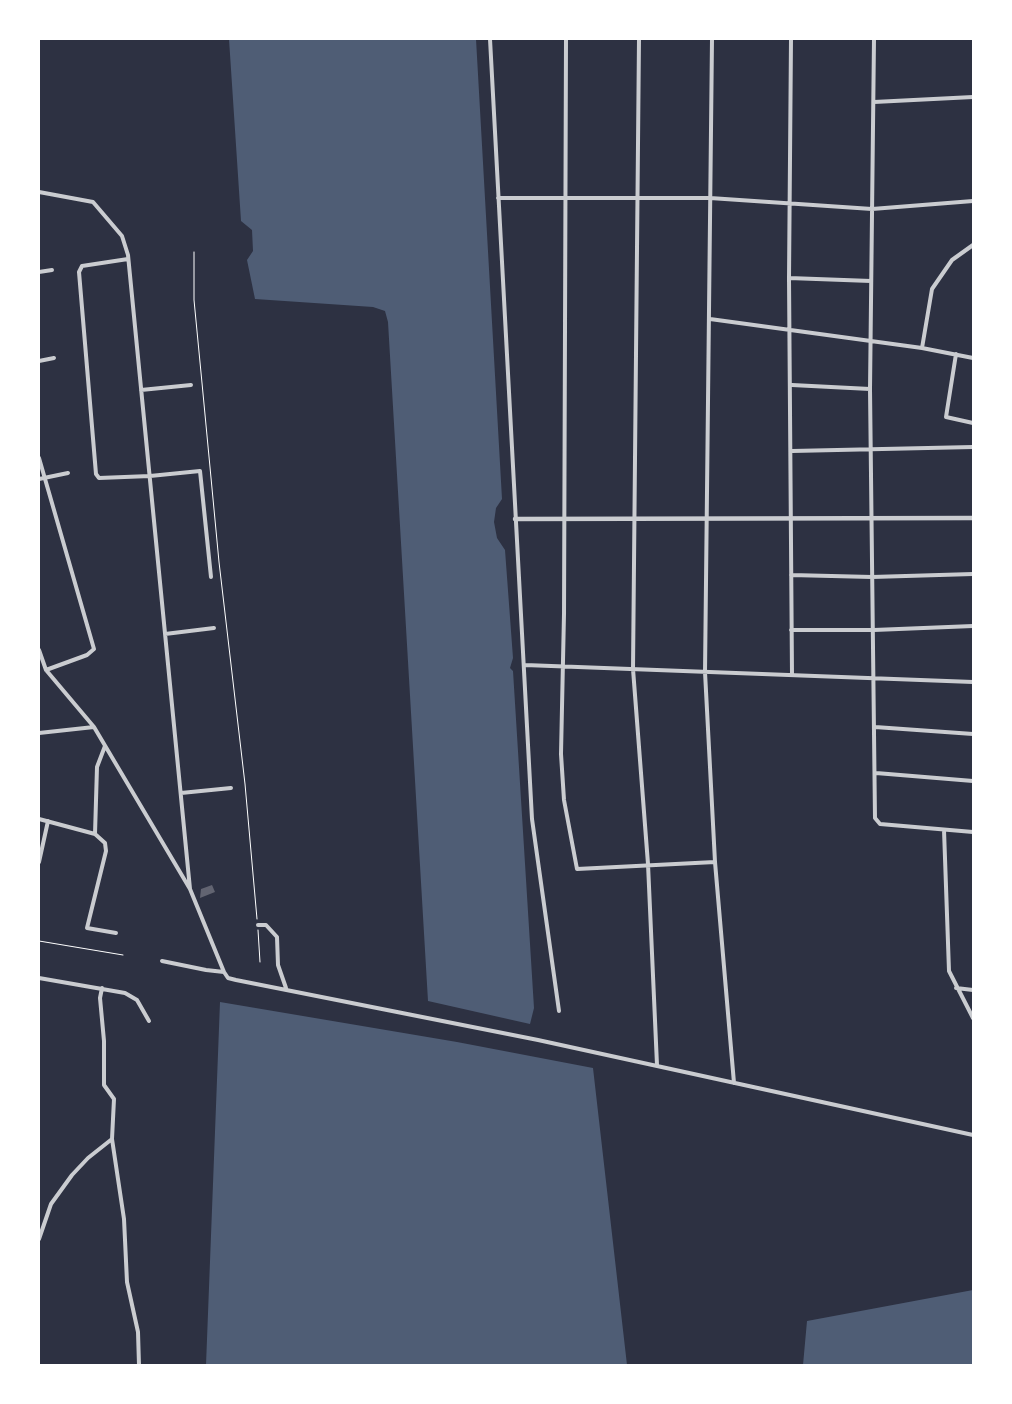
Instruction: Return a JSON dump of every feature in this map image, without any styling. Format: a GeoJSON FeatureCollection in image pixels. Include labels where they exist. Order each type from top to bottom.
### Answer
{"type":"FeatureCollection","features":[{"type":"Feature","properties":{"kind":"street"},"geometry":{"type":"LineString","coordinates":[[490,39],[532,819],[560,1011]]}},
{"type":"Feature","properties":{"kind":"street"},"geometry":{"type":"LineString","coordinates":[[566,39],[562,782],[577,869],[715,862]]}},
{"type":"Feature","properties":{"kind":"street"},"geometry":{"type":"LineString","coordinates":[[639,39],[633,669],[648,864],[657,1065]]}},
{"type":"Feature","properties":{"kind":"street"},"geometry":{"type":"LineString","coordinates":[[712,39],[705,672],[715,862],[734,1083]]}},
{"type":"Feature","properties":{"kind":"street"},"geometry":{"type":"LineString","coordinates":[[792,39],[789,278],[792,385],[790,518],[792,675]]}},
{"type":"Feature","properties":{"kind":"street"},"geometry":{"type":"LineString","coordinates":[[874,39],[870,389],[876,820],[880,824],[973,832]]}},
{"type":"Feature","properties":{"kind":"street"},"geometry":{"type":"LineString","coordinates":[[874,102],[973,97]]}},
{"type":"Feature","properties":{"kind":"street"},"geometry":{"type":"LineString","coordinates":[[39,192],[93,202],[122,236],[128,259],[190,889]]}},
{"type":"Feature","properties":{"kind":"street"},"geometry":{"type":"LineString","coordinates":[[498,198],[566,200],[637,197],[710,198],[872,209],[973,201]]}},
{"type":"Feature","properties":{"kind":"street"},"geometry":{"type":"LineString","coordinates":[[922,348],[932,290],[952,260],[973,245]]}},
{"type":"Feature","properties":{"kind":"street"},"geometry":{"type":"LineString","coordinates":[[128,259],[82,266],[78,272],[96,474],[99,478],[150,476],[200,471],[211,577]]}},
{"type":"Feature","properties":{"kind":"street"},"geometry":{"type":"LineString","coordinates":[[39,272],[52,270]]}},
{"type":"Feature","properties":{"kind":"street"},"geometry":{"type":"LineString","coordinates":[[789,278],[871,281]]}},
{"type":"Feature","properties":{"kind":"street"},"geometry":{"type":"LineString","coordinates":[[710,319],[871,343],[922,348],[973,358]]}},
{"type":"Feature","properties":{"kind":"street"},"geometry":{"type":"LineString","coordinates":[[956,354],[946,417],[973,423]]}},
{"type":"Feature","properties":{"kind":"street"},"geometry":{"type":"LineString","coordinates":[[39,361],[54,358]]}},
{"type":"Feature","properties":{"kind":"street"},"geometry":{"type":"LineString","coordinates":[[141,390],[191,385]]}},
{"type":"Feature","properties":{"kind":"street"},"geometry":{"type":"LineString","coordinates":[[792,385],[870,389]]}},
{"type":"Feature","properties":{"kind":"street"},"geometry":{"type":"LineString","coordinates":[[792,451],[973,447]]}},
{"type":"Feature","properties":{"kind":"street"},"geometry":{"type":"LineString","coordinates":[[39,458],[94,649],[87,655],[46,670]]}},
{"type":"Feature","properties":{"kind":"street"},"geometry":{"type":"LineString","coordinates":[[39,479],[68,474]]}},
{"type":"Feature","properties":{"kind":"street"},"geometry":{"type":"LineString","coordinates":[[515,519],[973,518]]}},
{"type":"Feature","properties":{"kind":"street"},"geometry":{"type":"LineString","coordinates":[[791,575],[872,577],[973,574]]}},
{"type":"Feature","properties":{"kind":"street"},"geometry":{"type":"LineString","coordinates":[[792,630],[874,630],[973,626]]}},
{"type":"Feature","properties":{"kind":"street"},"geometry":{"type":"LineString","coordinates":[[165,634],[214,628]]}},
{"type":"Feature","properties":{"kind":"street"},"geometry":{"type":"LineString","coordinates":[[39,650],[46,670],[94,728],[105,745],[190,889],[228,978],[286,988],[657,1065],[973,1135]]}},
{"type":"Feature","properties":{"kind":"street"},"geometry":{"type":"LineString","coordinates":[[525,664],[973,682]]}},
{"type":"Feature","properties":{"kind":"street"},"geometry":{"type":"LineString","coordinates":[[875,727],[973,734]]}},
{"type":"Feature","properties":{"kind":"street"},"geometry":{"type":"LineString","coordinates":[[39,733],[94,728]]}},
{"type":"Feature","properties":{"kind":"street"},"geometry":{"type":"LineString","coordinates":[[95,834],[97,767],[105,745]]}},
{"type":"Feature","properties":{"kind":"street"},"geometry":{"type":"LineString","coordinates":[[876,773],[973,781]]}},
{"type":"Feature","properties":{"kind":"street"},"geometry":{"type":"LineString","coordinates":[[181,794],[231,788]]}},
{"type":"Feature","properties":{"kind":"street"},"geometry":{"type":"LineString","coordinates":[[39,819],[95,834],[105,843],[106,849],[87,928],[116,934]]}},
{"type":"Feature","properties":{"kind":"street"},"geometry":{"type":"LineString","coordinates":[[39,862],[48,821]]}},
{"type":"Feature","properties":{"kind":"street"},"geometry":{"type":"LineString","coordinates":[[944,830],[948,968],[956,988],[973,1018]]}},
{"type":"Feature","properties":{"kind":"street"},"geometry":{"type":"LineString","coordinates":[[258,925],[266,925],[277,937],[278,965],[286,988]]}},
{"type":"Feature","properties":{"kind":"street"},"geometry":{"type":"LineString","coordinates":[[162,961],[224,972]]}},
{"type":"Feature","properties":{"kind":"street"},"geometry":{"type":"LineString","coordinates":[[39,978],[76,986],[102,988],[126,993],[137,1000],[149,1021]]}},
{"type":"Feature","properties":{"kind":"street"},"geometry":{"type":"LineString","coordinates":[[102,988],[100,998],[104,1041],[104,1085],[114,1099],[112,1139],[124,1219],[127,1282],[138,1332],[138,1365]]}},
{"type":"Feature","properties":{"kind":"street"},"geometry":{"type":"LineString","coordinates":[[956,988],[973,990]]}},
{"type":"Feature","properties":{"kind":"street"},"geometry":{"type":"LineString","coordinates":[[39,1239],[51,1204],[72,1175],[88,1158],[112,1139]]}},
{"type":"Feature","properties":{"kind":"path"},"geometry":{"type":"LineString","coordinates":[[194,252],[194,300],[258,925],[260,962]]}},
{"type":"Feature","properties":{"kind":"path"},"geometry":{"type":"LineString","coordinates":[[39,941],[123,955]]}},
{"type":"Feature","properties":{"kind":"water"},"geometry":{"type":"Polygon","coordinates":[[[229,39],[476,39],[502,499],[496,508],[494,522],[497,538],[505,550],[513,658],[510,668],[513,671],[534,1008],[530,1024],[428,1001],[388,322],[385,311],[373,307],[255,299],[247,260],[253,251],[252,230],[241,221],[229,39]]]}},
{"type":"Feature","properties":{"kind":"water"},"geometry":{"type":"Polygon","coordinates":[[[220,1002],[457,1042],[593,1068],[627,1365],[206,1365],[220,1002]]]}},
{"type":"Feature","properties":{"kind":"water"},"geometry":{"type":"Polygon","coordinates":[[[973,1290],[973,1365],[803,1365],[807,1321],[973,1290]]]}},
{"type":"Feature","properties":{"kind":"building"},"geometry":{"type":"Polygon","coordinates":[[[212,885],[215,892],[200,898],[201,889],[212,885]]]}}]}
